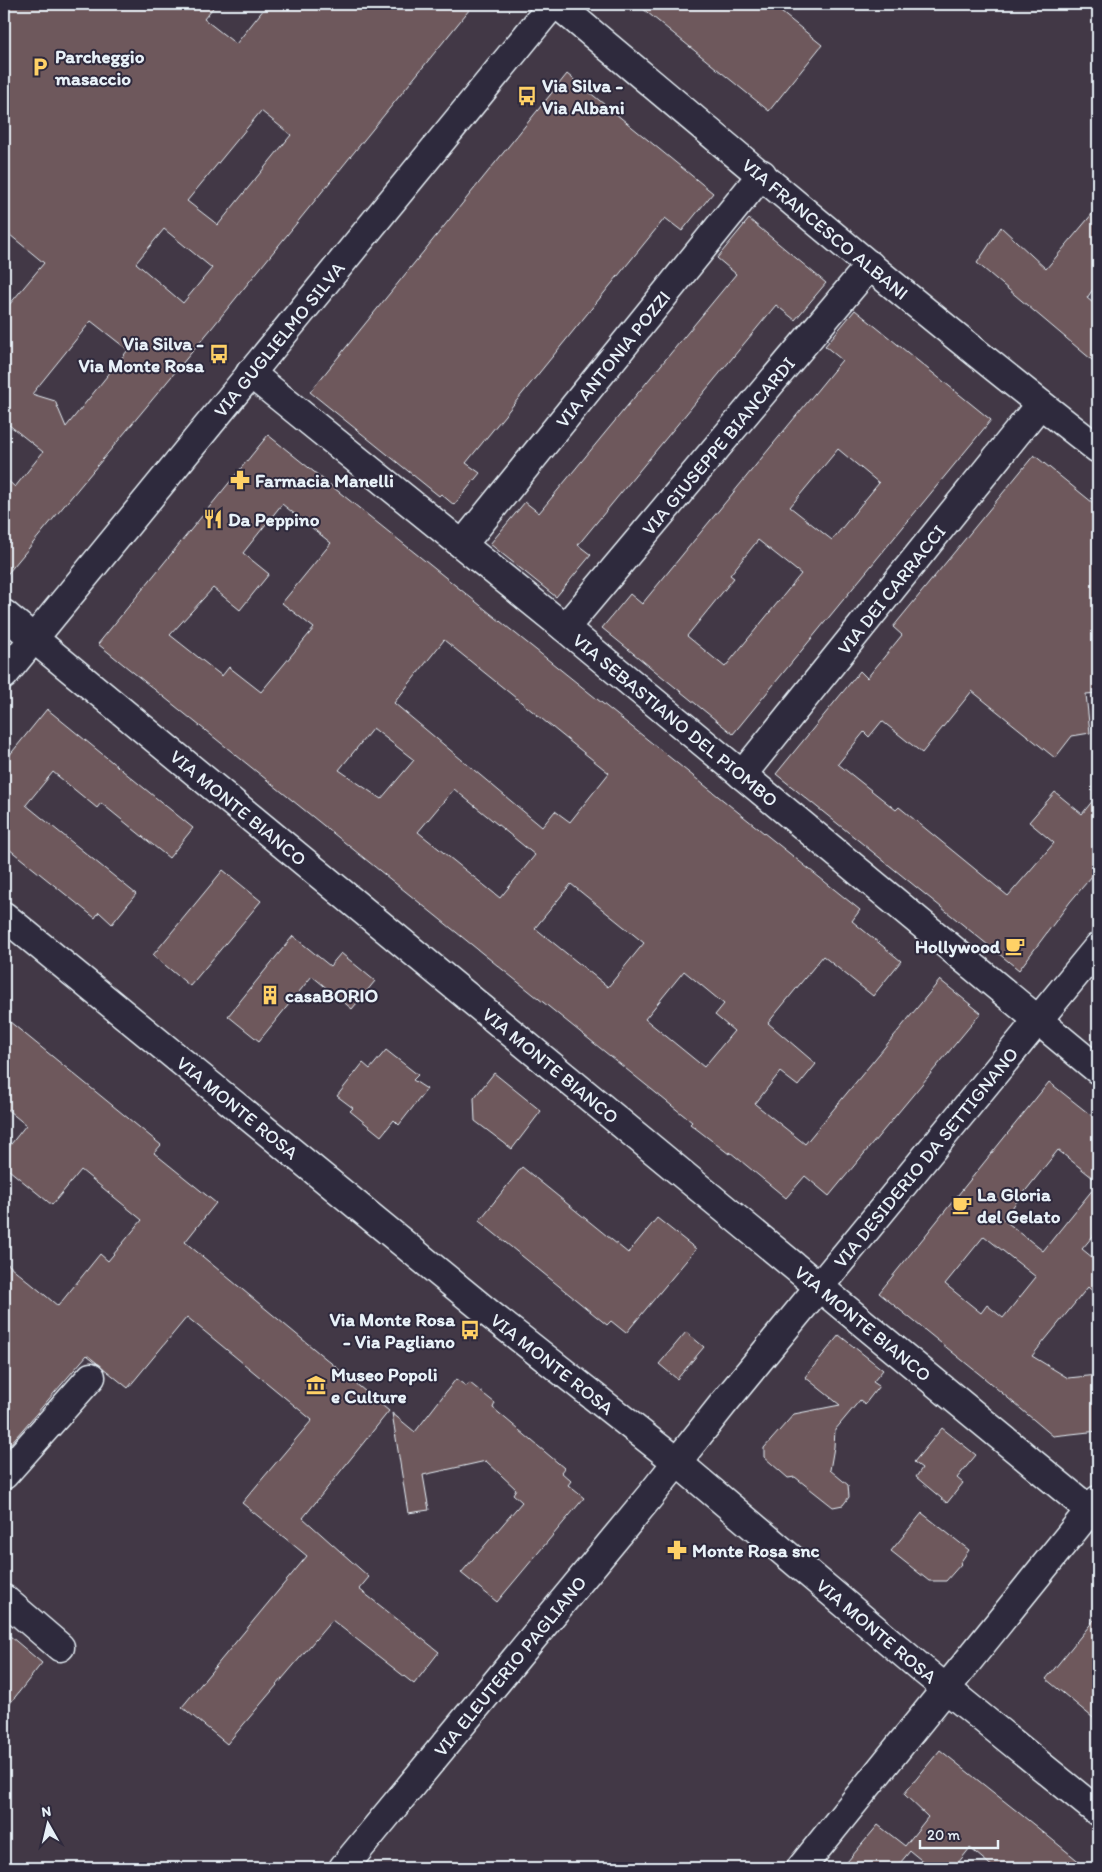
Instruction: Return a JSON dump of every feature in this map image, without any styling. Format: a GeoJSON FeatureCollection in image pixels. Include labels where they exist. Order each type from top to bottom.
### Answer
{"type":"FeatureCollection","features":[{"type":"Feature","properties":{"kind":"street","name":"VIA GUGLIELMO SILVA"},"geometry":{"type":"LineString","coordinates":[[4,675],[553,4]]}},
{"type":"Feature","properties":{"kind":"street","name":"VIA FRANCESCO ALBANI"},"geometry":{"type":"LineString","coordinates":[[557,4],[870,265],[1098,449]]}},
{"type":"Feature","properties":{"kind":"street","name":"VIA ANTONIA POZZI"},"geometry":{"type":"LineString","coordinates":[[463,544],[762,174]]}},
{"type":"Feature","properties":{"kind":"street","name":"VIA GIUSEPPE BIANCARDI"},"geometry":{"type":"LineString","coordinates":[[565,628],[870,265]]}},
{"type":"Feature","properties":{"kind":"street","name":"VIA SEBASTIANO DEL PIOMBO"},"geometry":{"type":"LineString","coordinates":[[250,374],[463,544],[1040,1020],[1098,1070]]}},
{"type":"Feature","properties":{"kind":"street","name":"VIA DEI CARRACCI"},"geometry":{"type":"LineString","coordinates":[[742,775],[1040,404]]}},
{"type":"Feature","properties":{"kind":"street","name":"VIA MONTE BIANCO"},"geometry":{"type":"LineString","coordinates":[[4,614],[820,1287],[1096,1509]]}},
{"type":"Feature","properties":{"kind":"street","name":"VIA MONTE ROSA"},"geometry":{"type":"LineString","coordinates":[[4,916],[492,1316],[677,1462],[946,1688],[1098,1812]]}},
{"type":"Feature","properties":{"kind":"street","name":"VIA DESIDERIO DA SETTIGNANO"},"geometry":{"type":"LineString","coordinates":[[677,1462],[1098,947]]}},
{"type":"Feature","properties":{"kind":"street"},"geometry":{"type":"LineString","coordinates":[[4,1475],[91,1377]]}},
{"type":"Feature","properties":{"kind":"street","name":"VIA ELEUTERIO PAGLIANO"},"geometry":{"type":"LineString","coordinates":[[343,1868],[677,1462]]}},
{"type":"Feature","properties":{"kind":"street"},"geometry":{"type":"LineString","coordinates":[[801,1868],[946,1688],[1096,1509]]}},
{"type":"Feature","properties":{"kind":"street"},"geometry":{"type":"LineString","coordinates":[[4,1599],[60,1646]]}},
{"type":"Feature","properties":{"kind":"building"},"geometry":{"type":"Polygon","coordinates":[[[4,4],[216,4],[204,19],[236,44],[268,4],[474,4],[211,329],[4,578],[4,477],[15,487],[43,452],[4,421],[4,311],[44,263],[4,230],[4,4]],[[261,111],[187,201],[218,225],[291,135],[261,111]],[[164,229],[136,263],[183,303],[212,268],[164,229]],[[91,321],[32,394],[55,401],[66,427],[128,350],[91,321]]]}},
{"type":"Feature","properties":{"kind":"building"},"geometry":{"type":"Polygon","coordinates":[[[637,4],[771,4],[822,45],[769,111],[637,4]]]}},
{"type":"Feature","properties":{"kind":"building"},"geometry":{"type":"Polygon","coordinates":[[[567,74],[713,193],[682,231],[665,218],[466,463],[480,473],[454,505],[441,494],[439,496],[310,392],[567,74]]]}},
{"type":"Feature","properties":{"kind":"building"},"geometry":{"type":"Polygon","coordinates":[[[1098,207],[1098,282],[1087,298],[1098,307],[1098,365],[977,263],[1001,227],[1046,269],[1098,207]]]}},
{"type":"Feature","properties":{"kind":"building"},"geometry":{"type":"Polygon","coordinates":[[[749,219],[826,283],[795,320],[776,305],[578,545],[591,555],[556,597],[490,544],[525,502],[539,513],[736,274],[717,258],[749,219]]]}},
{"type":"Feature","properties":{"kind":"building"},"geometry":{"type":"Polygon","coordinates":[[[855,310],[991,420],[733,734],[602,628],[630,594],[642,604],[842,360],[825,346],[855,310]],[[838,449],[790,507],[832,540],[879,483],[838,449]],[[758,540],[730,575],[734,578],[687,636],[725,667],[801,574],[758,540]]]}},
{"type":"Feature","properties":{"kind":"building"},"geometry":{"type":"Polygon","coordinates":[[[268,435],[860,910],[852,921],[901,961],[873,996],[823,956],[768,1023],[816,1064],[798,1086],[780,1072],[755,1104],[805,1144],[940,980],[981,1013],[829,1196],[805,1176],[786,1198],[730,1152],[729,1154],[690,1124],[692,1122],[98,644],[268,435]],[[282,504],[243,553],[269,574],[240,610],[213,588],[170,635],[222,676],[229,667],[261,692],[314,628],[282,603],[331,543],[282,504]],[[444,640],[394,703],[542,827],[555,811],[570,822],[609,773],[444,640]],[[373,728],[339,770],[381,799],[414,760],[373,728]],[[454,789],[418,832],[500,898],[535,855],[454,789]],[[571,884],[535,928],[608,987],[644,943],[571,884]],[[684,971],[645,1019],[704,1067],[734,1031],[715,1015],[724,1004],[684,971]]]}},
{"type":"Feature","properties":{"kind":"building"},"geometry":{"type":"Polygon","coordinates":[[[1034,455],[1098,507],[1098,693],[1086,694],[1090,733],[1072,736],[1055,758],[972,691],[922,753],[882,721],[869,737],[864,732],[838,764],[896,810],[899,807],[1008,896],[1054,843],[1029,822],[1055,792],[1082,814],[1098,794],[1098,869],[1070,902],[1019,970],[776,774],[860,671],[867,678],[902,635],[893,627],[1034,455]]]}},
{"type":"Feature","properties":{"kind":"building"},"geometry":{"type":"Polygon","coordinates":[[[47,709],[193,828],[169,858],[101,803],[97,808],[53,772],[26,805],[136,894],[112,924],[99,912],[95,918],[4,845],[4,762],[47,709]]]}},
{"type":"Feature","properties":{"kind":"building"},"geometry":{"type":"Polygon","coordinates":[[[223,870],[261,901],[190,986],[153,955],[223,870]]]}},
{"type":"Feature","properties":{"kind":"building","name":"casaBORIO"},"geometry":{"type":"Polygon","coordinates":[[[293,936],[330,966],[341,953],[375,981],[352,1009],[312,976],[259,1041],[228,1016],[293,936]]]}},
{"type":"Feature","properties":{"kind":"building"},"geometry":{"type":"Polygon","coordinates":[[[4,1017],[161,1145],[154,1153],[216,1203],[185,1242],[389,1411],[303,1518],[369,1577],[359,1589],[439,1652],[414,1684],[332,1620],[227,1744],[182,1707],[307,1556],[242,1503],[312,1420],[187,1317],[128,1388],[87,1355],[4,1451],[4,1261],[58,1306],[100,1254],[108,1261],[142,1220],[81,1170],[52,1205],[4,1166],[4,1153],[26,1125],[4,1107],[4,1017]]]}},
{"type":"Feature","properties":{"kind":"building"},"geometry":{"type":"Polygon","coordinates":[[[386,1050],[418,1075],[413,1080],[427,1089],[399,1125],[394,1120],[381,1136],[350,1111],[353,1108],[337,1096],[363,1063],[370,1069],[386,1050]]]}},
{"type":"Feature","properties":{"kind":"building"},"geometry":{"type":"Polygon","coordinates":[[[494,1073],[541,1111],[512,1149],[475,1121],[474,1098],[494,1073]]]}},
{"type":"Feature","properties":{"kind":"building"},"geometry":{"type":"Polygon","coordinates":[[[1049,1082],[1098,1121],[1098,1182],[1058,1150],[1003,1219],[1043,1251],[1098,1183],[1098,1230],[1082,1249],[1098,1262],[1098,1296],[1088,1287],[1032,1356],[1068,1378],[1098,1375],[1098,1431],[1053,1436],[879,1293],[1049,1082]],[[984,1236],[945,1284],[981,1313],[987,1305],[1003,1318],[1036,1277],[984,1236]]]}},
{"type":"Feature","properties":{"kind":"building"},"geometry":{"type":"Polygon","coordinates":[[[522,1167],[628,1253],[657,1218],[696,1249],[626,1333],[611,1321],[607,1325],[479,1221],[522,1167]]]}},
{"type":"Feature","properties":{"kind":"building"},"geometry":{"type":"Polygon","coordinates":[[[686,1332],[704,1347],[677,1379],[659,1364],[686,1332]]]}},
{"type":"Feature","properties":{"kind":"building"},"geometry":{"type":"Polygon","coordinates":[[[839,1335],[883,1370],[873,1382],[879,1386],[865,1404],[860,1400],[835,1430],[830,1470],[848,1485],[849,1497],[843,1505],[833,1507],[795,1477],[788,1478],[764,1457],[764,1448],[794,1414],[840,1405],[805,1377],[839,1335]]]}},
{"type":"Feature","properties":{"kind":"building"},"geometry":{"type":"Polygon","coordinates":[[[456,1379],[466,1386],[470,1383],[495,1403],[493,1408],[564,1468],[561,1472],[571,1481],[568,1485],[584,1498],[497,1602],[461,1573],[522,1502],[513,1494],[516,1489],[486,1461],[423,1475],[429,1510],[408,1513],[392,1413],[415,1432],[456,1379]]]}},
{"type":"Feature","properties":{"kind":"building"},"geometry":{"type":"Polygon","coordinates":[[[942,1428],[976,1455],[957,1478],[963,1483],[947,1503],[916,1477],[922,1468],[914,1462],[942,1428]]]}},
{"type":"Feature","properties":{"kind":"building"},"geometry":{"type":"Polygon","coordinates":[[[922,1513],[969,1550],[961,1564],[946,1581],[929,1581],[891,1551],[922,1513]]]}},
{"type":"Feature","properties":{"kind":"building"},"geometry":{"type":"Polygon","coordinates":[[[1098,1615],[1098,1722],[1046,1679],[1098,1615]]]}},
{"type":"Feature","properties":{"kind":"building"},"geometry":{"type":"Polygon","coordinates":[[[4,1631],[42,1663],[4,1711],[4,1631]]]}},
{"type":"Feature","properties":{"kind":"building"},"geometry":{"type":"Polygon","coordinates":[[[940,1750],[1087,1868],[994,1868],[970,1848],[954,1868],[931,1868],[910,1851],[896,1868],[842,1868],[878,1825],[905,1846],[928,1817],[904,1794],[940,1750]]]}},
{"type":"Feature","properties":{"kind":"place","name":"Parcheggio masaccio"},"geometry":{"type":"Point","coordinates":[40,67]}},
{"type":"Feature","properties":{"kind":"place","name":"Via Silva - Via Albani"},"geometry":{"type":"Point","coordinates":[527,96]}},
{"type":"Feature","properties":{"kind":"place","name":"Via Silva - Via Monte Rosa"},"geometry":{"type":"Point","coordinates":[219,354]}},
{"type":"Feature","properties":{"kind":"place","name":"Farmacia Manelli"},"geometry":{"type":"Point","coordinates":[240,480]}},
{"type":"Feature","properties":{"kind":"place","name":"Da Peppino"},"geometry":{"type":"Point","coordinates":[213,519]}},
{"type":"Feature","properties":{"kind":"place","name":"Hollywood"},"geometry":{"type":"Point","coordinates":[1015,946]}},
{"type":"Feature","properties":{"kind":"place","name":"casaBORIO"},"geometry":{"type":"Point","coordinates":[270,995]}},
{"type":"Feature","properties":{"kind":"place","name":"La Gloria del Gelato"},"geometry":{"type":"Point","coordinates":[962,1205]}},
{"type":"Feature","properties":{"kind":"place","name":"Via Monte Rosa - Via Pagliano"},"geometry":{"type":"Point","coordinates":[470,1330]}},
{"type":"Feature","properties":{"kind":"place","name":"Museo Popoli e Culture"},"geometry":{"type":"Point","coordinates":[316,1385]}},
{"type":"Feature","properties":{"kind":"place","name":"Monte Rosa snc"},"geometry":{"type":"Point","coordinates":[677,1550]}}]}
